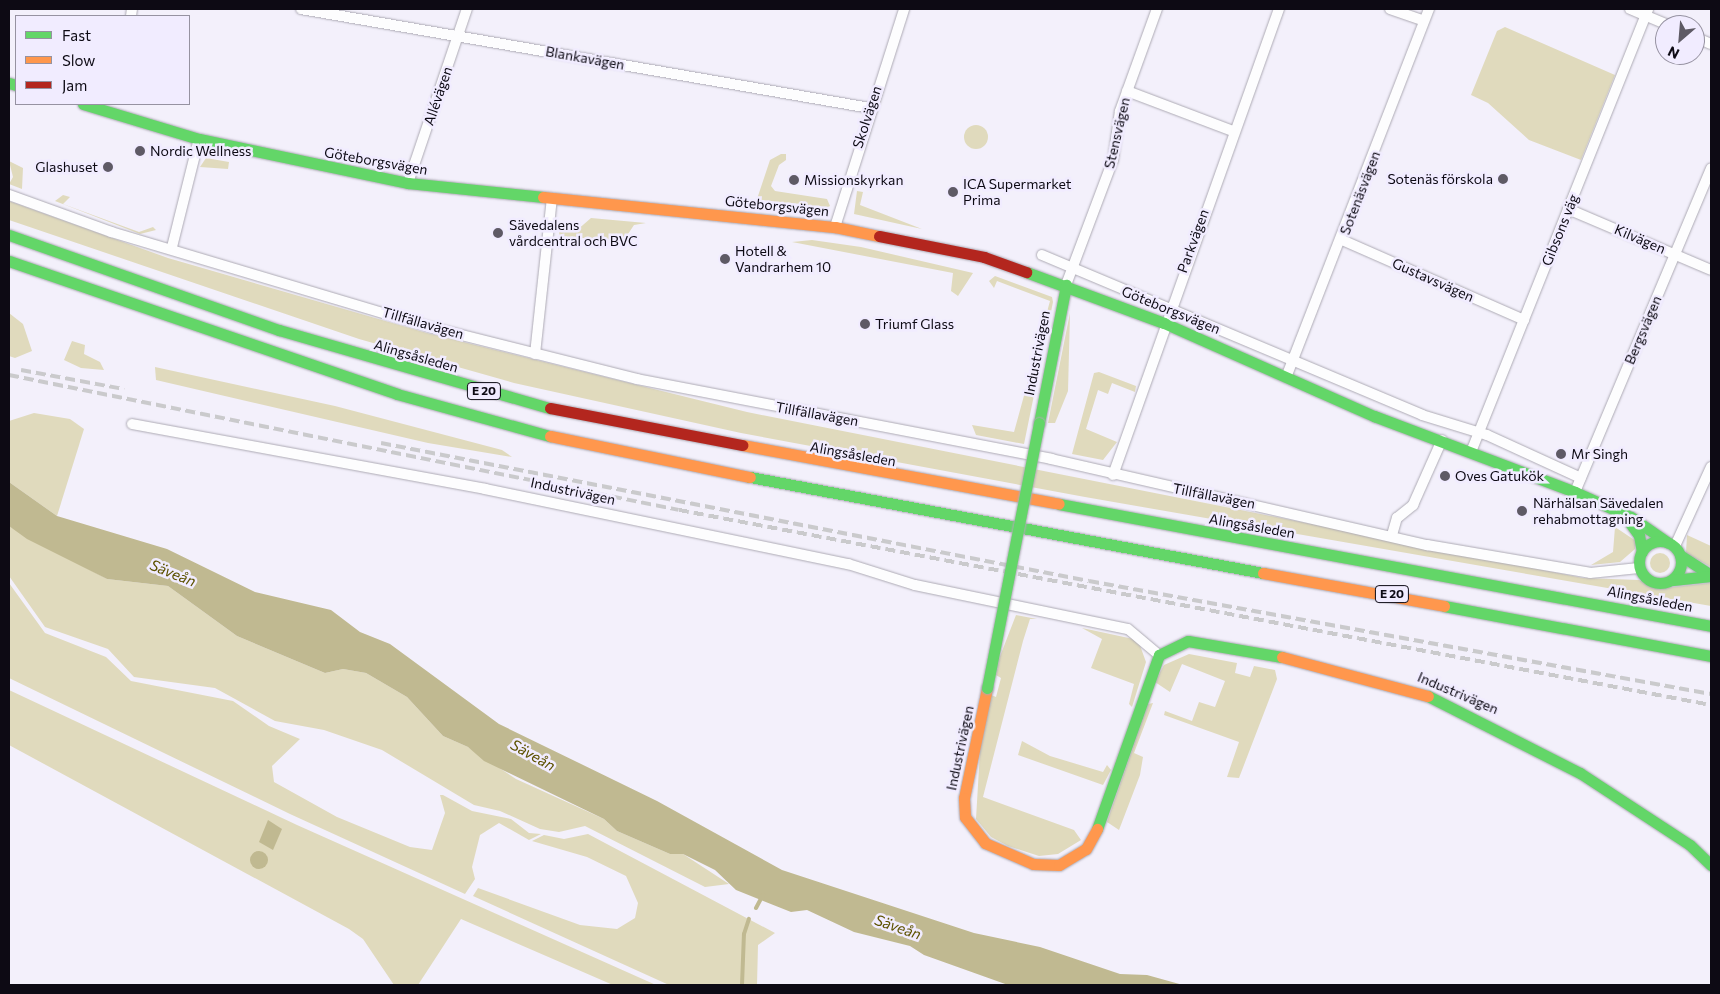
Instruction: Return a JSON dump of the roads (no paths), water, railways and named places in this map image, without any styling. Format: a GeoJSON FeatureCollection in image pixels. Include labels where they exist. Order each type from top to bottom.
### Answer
{"type":"FeatureCollection","features":[{"type":"Feature","properties":{"kind":"main road","name":"Göteborgsvägen"},"geometry":{"type":"LineString","coordinates":[[92,105],[117,108],[199,138],[408,183],[835,227],[976,255],[1066,285],[1164,323],[1287,375],[1374,416],[1442,440],[1575,492],[1623,514],[1711,575]]}},
{"type":"Feature","properties":{"kind":"main road","name":"Alingsåsleden"},"geometry":{"type":"LineString","coordinates":[[9,236],[279,330],[563,412],[1711,626]]}},
{"type":"Feature","properties":{"kind":"main road","name":"E 20"},"geometry":{"type":"LineString","coordinates":[[9,261],[396,394],[541,434],[702,468],[1711,656]]}},
{"type":"Feature","properties":{"kind":"main road","name":"Industrivägen"},"geometry":{"type":"LineString","coordinates":[[1066,285],[988,688],[964,798],[965,817],[977,836],[996,850],[1033,864],[1059,866],[1078,856],[1092,840],[1159,655],[1172,645],[1208,642],[1346,672],[1437,698],[1580,773],[1690,845],[1711,866]]}},
{"type":"Feature","properties":{"kind":"main road","name":"Göteborgsvägen"},"geometry":{"type":"LineString","coordinates":[[1623,514],[1639,535],[1642,552]]}},
{"type":"Feature","properties":{"kind":"main road"},"geometry":{"type":"LineString","coordinates":[[1655,542],[1674,548],[1681,568],[1673,580],[1653,583],[1639,568],[1642,552],[1655,542]]}},
{"type":"Feature","properties":{"kind":"main road","name":"Göteborgsvägen"},"geometry":{"type":"LineString","coordinates":[[1673,580],[1711,575]]}},
{"type":"Feature","properties":{"kind":"street","name":"Blankavägen"},"geometry":{"type":"LineString","coordinates":[[301,9],[870,108]]}},
{"type":"Feature","properties":{"kind":"street","name":"Allévägen"},"geometry":{"type":"LineString","coordinates":[[408,183],[467,9]]}},
{"type":"Feature","properties":{"kind":"street","name":"Skolvägen"},"geometry":{"type":"LineString","coordinates":[[835,227],[870,108],[904,9]]}},
{"type":"Feature","properties":{"kind":"street","name":"Stensvägen"},"geometry":{"type":"LineString","coordinates":[[1066,285],[1116,152],[1118,119],[1157,9]]}},
{"type":"Feature","properties":{"kind":"street","name":"Parkvägen"},"geometry":{"type":"LineString","coordinates":[[1113,475],[1164,323],[1279,9]]}},
{"type":"Feature","properties":{"kind":"street"},"geometry":{"type":"LineString","coordinates":[[1390,9],[1424,21]]}},
{"type":"Feature","properties":{"kind":"street","name":"Sotenäsvägen"},"geometry":{"type":"LineString","coordinates":[[1287,375],[1342,240],[1429,9]]}},
{"type":"Feature","properties":{"kind":"street"},"geometry":{"type":"LineString","coordinates":[[1630,9],[1647,12]]}},
{"type":"Feature","properties":{"kind":"street","name":"Gibsons väg"},"geometry":{"type":"LineString","coordinates":[[1471,452],[1647,12]]}},
{"type":"Feature","properties":{"kind":"street"},"geometry":{"type":"LineString","coordinates":[[1127,91],[1233,131]]}},
{"type":"Feature","properties":{"kind":"street"},"geometry":{"type":"LineString","coordinates":[[172,247],[199,138]]}},
{"type":"Feature","properties":{"kind":"street","name":"Bergsvägen"},"geometry":{"type":"LineString","coordinates":[[1575,492],[1711,168]]}},
{"type":"Feature","properties":{"kind":"street","name":"Tillfällavägen"},"geometry":{"type":"LineString","coordinates":[[9,195],[111,232],[172,247],[535,354],[702,393],[995,448],[1392,535],[1581,572],[1639,568]]}},
{"type":"Feature","properties":{"kind":"street"},"geometry":{"type":"LineString","coordinates":[[535,354],[552,198]]}},
{"type":"Feature","properties":{"kind":"street","name":"Kilvägen"},"geometry":{"type":"LineString","coordinates":[[1568,209],[1711,270]]}},
{"type":"Feature","properties":{"kind":"street","name":"Gustavsvägen"},"geometry":{"type":"LineString","coordinates":[[1342,240],[1524,320]]}},
{"type":"Feature","properties":{"kind":"street","name":"Göteborgsvägen"},"geometry":{"type":"LineString","coordinates":[[1042,255],[1581,478]]}},
{"type":"Feature","properties":{"kind":"street","name":"Industrivägen"},"geometry":{"type":"LineString","coordinates":[[132,424],[485,489],[848,564],[915,585],[1128,629],[1159,655]]}},
{"type":"Feature","properties":{"kind":"street"},"geometry":{"type":"LineString","coordinates":[[1392,535],[1397,518],[1413,505],[1442,440]]}},
{"type":"Feature","properties":{"kind":"street"},"geometry":{"type":"LineString","coordinates":[[1674,548],[1711,467]]}},
{"type":"Feature","properties":{"kind":"water","name":"Säveån"},"geometry":{"type":"Polygon","coordinates":[[[9,482],[57,516],[167,549],[255,592],[331,610],[360,632],[390,644],[499,724],[657,801],[782,870],[974,933],[1040,947],[1120,974],[1147,975],[1183,985],[1008,985],[924,955],[910,946],[854,932],[807,910],[791,912],[736,890],[715,870],[683,854],[670,854],[617,831],[604,819],[484,761],[468,747],[443,736],[407,697],[366,673],[343,669],[325,673],[237,636],[168,586],[107,579],[27,539],[9,526],[9,482]]]}},
{"type":"Feature","properties":{"kind":"water"},"geometry":{"type":"Polygon","coordinates":[[[268,820],[282,829],[273,850],[259,842],[268,820]]]}},
{"type":"Feature","properties":{"kind":"water"},"geometry":{"type":"Polygon","coordinates":[[[259,851],[265,854],[268,860],[265,866],[259,869],[253,866],[250,860],[253,854],[259,851]]]}},
{"type":"Feature","properties":{"kind":"waterway"},"geometry":{"type":"LineString","coordinates":[[756,908],[763,895]]}},
{"type":"Feature","properties":{"kind":"waterway"},"geometry":{"type":"LineString","coordinates":[[742,985],[744,934],[749,919]]}},
{"type":"Feature","properties":{"kind":"railway"},"geometry":{"type":"LineString","coordinates":[[21,370],[124,389]]}},
{"type":"Feature","properties":{"kind":"railway"},"geometry":{"type":"LineString","coordinates":[[9,375],[679,510],[1711,705]]}},
{"type":"Feature","properties":{"kind":"railway"},"geometry":{"type":"LineString","coordinates":[[381,443],[1089,581],[1711,694]]}},
{"type":"Feature","properties":{"kind":"place","name":"Nordic Wellness"},"geometry":{"type":"Point","coordinates":[140,151]}},
{"type":"Feature","properties":{"kind":"place","name":"Glashuset"},"geometry":{"type":"Point","coordinates":[108,167]}},
{"type":"Feature","properties":{"kind":"place","name":"Sotenäs förskola"},"geometry":{"type":"Point","coordinates":[1503,179]}},
{"type":"Feature","properties":{"kind":"place","name":"Missionskyrkan"},"geometry":{"type":"Point","coordinates":[794,180]}},
{"type":"Feature","properties":{"kind":"place","name":"ICA Supermarket Prima"},"geometry":{"type":"Point","coordinates":[953,192]}},
{"type":"Feature","properties":{"kind":"place","name":"Sävedalens vårdcentral och BVC"},"geometry":{"type":"Point","coordinates":[498,233]}},
{"type":"Feature","properties":{"kind":"place","name":"Hotell & Vandrarhem 10"},"geometry":{"type":"Point","coordinates":[725,259]}},
{"type":"Feature","properties":{"kind":"place","name":"Triumf Glass"},"geometry":{"type":"Point","coordinates":[865,324]}},
{"type":"Feature","properties":{"kind":"place","name":"Mr Singh"},"geometry":{"type":"Point","coordinates":[1561,454]}},
{"type":"Feature","properties":{"kind":"place","name":"Oves Gatukök"},"geometry":{"type":"Point","coordinates":[1445,476]}},
{"type":"Feature","properties":{"kind":"place","name":"Närhälsan Sävedalen rehabmottagning"},"geometry":{"type":"Point","coordinates":[1522,511]}}]}
